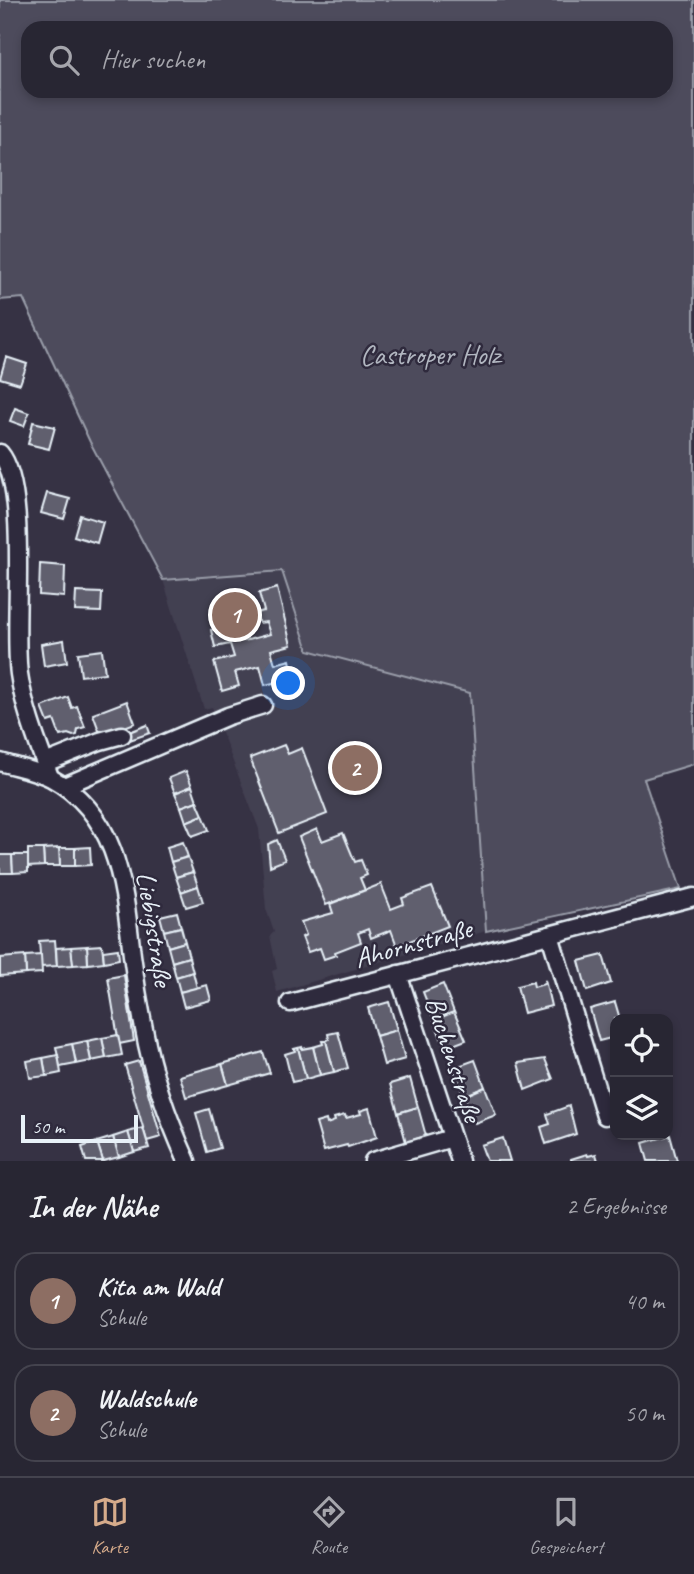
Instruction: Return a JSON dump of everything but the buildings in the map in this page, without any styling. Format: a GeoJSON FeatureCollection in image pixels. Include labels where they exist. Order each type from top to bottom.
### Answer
{"type":"FeatureCollection","features":[{"type":"Feature","properties":{"kind":"street"},"geometry":{"type":"LineString","coordinates":[[0,453],[11,475],[17,527],[19,674],[32,728],[53,775]]}},
{"type":"Feature","properties":{"kind":"street"},"geometry":{"type":"LineString","coordinates":[[53,775],[263,705]]}},
{"type":"Feature","properties":{"kind":"street"},"geometry":{"type":"LineString","coordinates":[[53,775],[100,741],[122,735]]}},
{"type":"Feature","properties":{"kind":"street","name":"Liebigstraße"},"geometry":{"type":"LineString","coordinates":[[0,762],[53,775],[98,820],[120,866],[148,1049],[173,1131],[187,1161]]}},
{"type":"Feature","properties":{"kind":"street","name":"Ahornstraße"},"geometry":{"type":"LineString","coordinates":[[290,1003],[694,897]]}},
{"type":"Feature","properties":{"kind":"street"},"geometry":{"type":"LineString","coordinates":[[550,934],[605,1116]]}},
{"type":"Feature","properties":{"kind":"street","name":"Buchenstraße"},"geometry":{"type":"LineString","coordinates":[[398,974],[460,1161]]}},
{"type":"Feature","properties":{"kind":"street"},"geometry":{"type":"LineString","coordinates":[[373,1161],[452,1138]]}},
{"type":"Feature","properties":{"kind":"shaded area"},"geometry":{"type":"Polygon","coordinates":[[[282,571],[308,650],[470,693],[486,931],[277,992],[272,971],[277,969],[270,936],[274,932],[266,909],[259,829],[212,707],[204,709],[163,580],[282,571]]]}},
{"type":"Feature","properties":{"kind":"green space","name":"Castroper Holz"},"geometry":{"type":"Polygon","coordinates":[[[0,0],[694,0],[694,764],[644,779],[681,889],[486,931],[470,693],[308,650],[282,571],[163,580],[90,442],[23,298],[0,300],[0,0]]]}},
{"type":"Feature","properties":{"kind":"place","name":"Kita am Wald"},"geometry":{"type":"Point","coordinates":[235,615]}},
{"type":"Feature","properties":{"kind":"place","name":"Waldschule"},"geometry":{"type":"Point","coordinates":[355,768]}}]}
